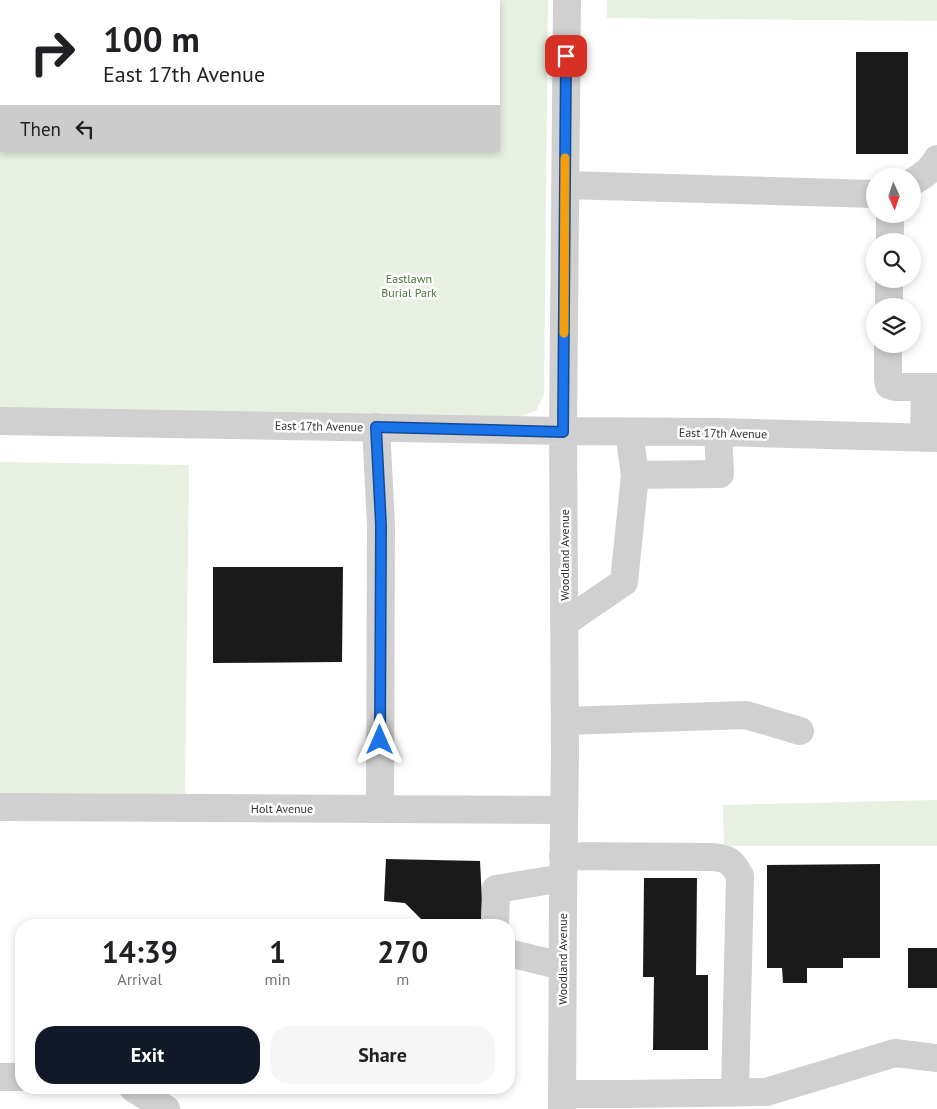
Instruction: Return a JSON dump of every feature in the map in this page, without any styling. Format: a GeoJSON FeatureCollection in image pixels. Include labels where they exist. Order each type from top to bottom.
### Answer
{"type":"FeatureCollection","features":[{"type":"Feature","properties":{"kind":"street","name":"Woodland Avenue"},"geometry":{"type":"LineString","coordinates":[[562,1101],[565,721],[563,432],[566,0]]}},
{"type":"Feature","properties":{"kind":"street"},"geometry":{"type":"LineString","coordinates":[[921,177],[933,166],[937,159]]}},
{"type":"Feature","properties":{"kind":"street"},"geometry":{"type":"LineString","coordinates":[[565,185],[866,194]]}},
{"type":"Feature","properties":{"kind":"street"},"geometry":{"type":"LineString","coordinates":[[888,353],[889,385],[894,387],[931,387],[931,438]]}},
{"type":"Feature","properties":{"kind":"street","name":"East 17th Avenue"},"geometry":{"type":"LineString","coordinates":[[0,420],[563,432],[718,432],[931,438]]}},
{"type":"Feature","properties":{"kind":"street"},"geometry":{"type":"LineString","coordinates":[[376,427],[381,525],[380,809]]}},
{"type":"Feature","properties":{"kind":"street"},"geometry":{"type":"LineString","coordinates":[[564,623],[624,582],[635,475],[629,432]]}},
{"type":"Feature","properties":{"kind":"street"},"geometry":{"type":"LineString","coordinates":[[635,475],[720,474],[718,432]]}},
{"type":"Feature","properties":{"kind":"street"},"geometry":{"type":"LineString","coordinates":[[565,721],[746,715],[800,731]]}},
{"type":"Feature","properties":{"kind":"street","name":"Holt Avenue"},"geometry":{"type":"LineString","coordinates":[[0,806],[564,810]]}},
{"type":"Feature","properties":{"kind":"street"},"geometry":{"type":"LineString","coordinates":[[496,919],[496,889],[563,867],[711,857],[723,858],[735,866],[740,876],[735,1092]]}},
{"type":"Feature","properties":{"kind":"street"},"geometry":{"type":"LineString","coordinates":[[515,954],[562,966]]}},
{"type":"Feature","properties":{"kind":"street"},"geometry":{"type":"LineString","coordinates":[[562,1101],[628,1102],[735,1092],[766,1092],[895,1053],[937,1058]]}},
{"type":"Feature","properties":{"kind":"street"},"geometry":{"type":"LineString","coordinates":[[0,1077],[15,1077]]}},
{"type":"Feature","properties":{"kind":"street"},"geometry":{"type":"LineString","coordinates":[[142,1094],[166,1109]]}},
{"type":"Feature","properties":{"kind":"green space","name":"Eastlawn Burial Park"},"geometry":{"type":"Polygon","coordinates":[[[500,0],[548,0],[544,394],[536,411],[507,420],[0,410],[0,152],[500,152],[500,0]]]}},
{"type":"Feature","properties":{"kind":"green space"},"geometry":{"type":"Polygon","coordinates":[[[607,0],[937,0],[937,21],[607,18],[607,0]]]}},
{"type":"Feature","properties":{"kind":"green space"},"geometry":{"type":"Polygon","coordinates":[[[0,462],[189,465],[185,795],[0,794],[0,462]]]}},
{"type":"Feature","properties":{"kind":"green space"},"geometry":{"type":"Polygon","coordinates":[[[937,800],[937,846],[724,846],[723,805],[937,800]]]}},
{"type":"Feature","properties":{"kind":"building"},"geometry":{"type":"Polygon","coordinates":[[[856,52],[908,52],[908,154],[856,154],[856,52]]]}},
{"type":"Feature","properties":{"kind":"building"},"geometry":{"type":"Polygon","coordinates":[[[213,567],[343,567],[342,662],[213,663],[213,567]]]}},
{"type":"Feature","properties":{"kind":"building"},"geometry":{"type":"Polygon","coordinates":[[[386,859],[480,861],[481,919],[421,919],[405,903],[384,901],[386,859]]]}},
{"type":"Feature","properties":{"kind":"building"},"geometry":{"type":"Polygon","coordinates":[[[880,864],[880,958],[843,958],[843,968],[807,968],[807,983],[783,983],[782,968],[767,968],[767,865],[880,864]]]}},
{"type":"Feature","properties":{"kind":"building"},"geometry":{"type":"Polygon","coordinates":[[[644,878],[697,878],[696,975],[708,975],[708,1050],[653,1050],[654,977],[643,977],[644,878]]]}},
{"type":"Feature","properties":{"kind":"building"},"geometry":{"type":"Polygon","coordinates":[[[908,948],[937,948],[937,988],[908,988],[908,948]]]}},
{"type":"Feature","properties":{"kind":"slow traffic"},"geometry":{"type":"LineString","coordinates":[[564,333],[565,158]]}},
{"type":"Feature","properties":{"kind":"route"},"geometry":{"type":"LineString","coordinates":[[380,740],[381,525],[376,427],[563,432],[566,56]]}}]}
